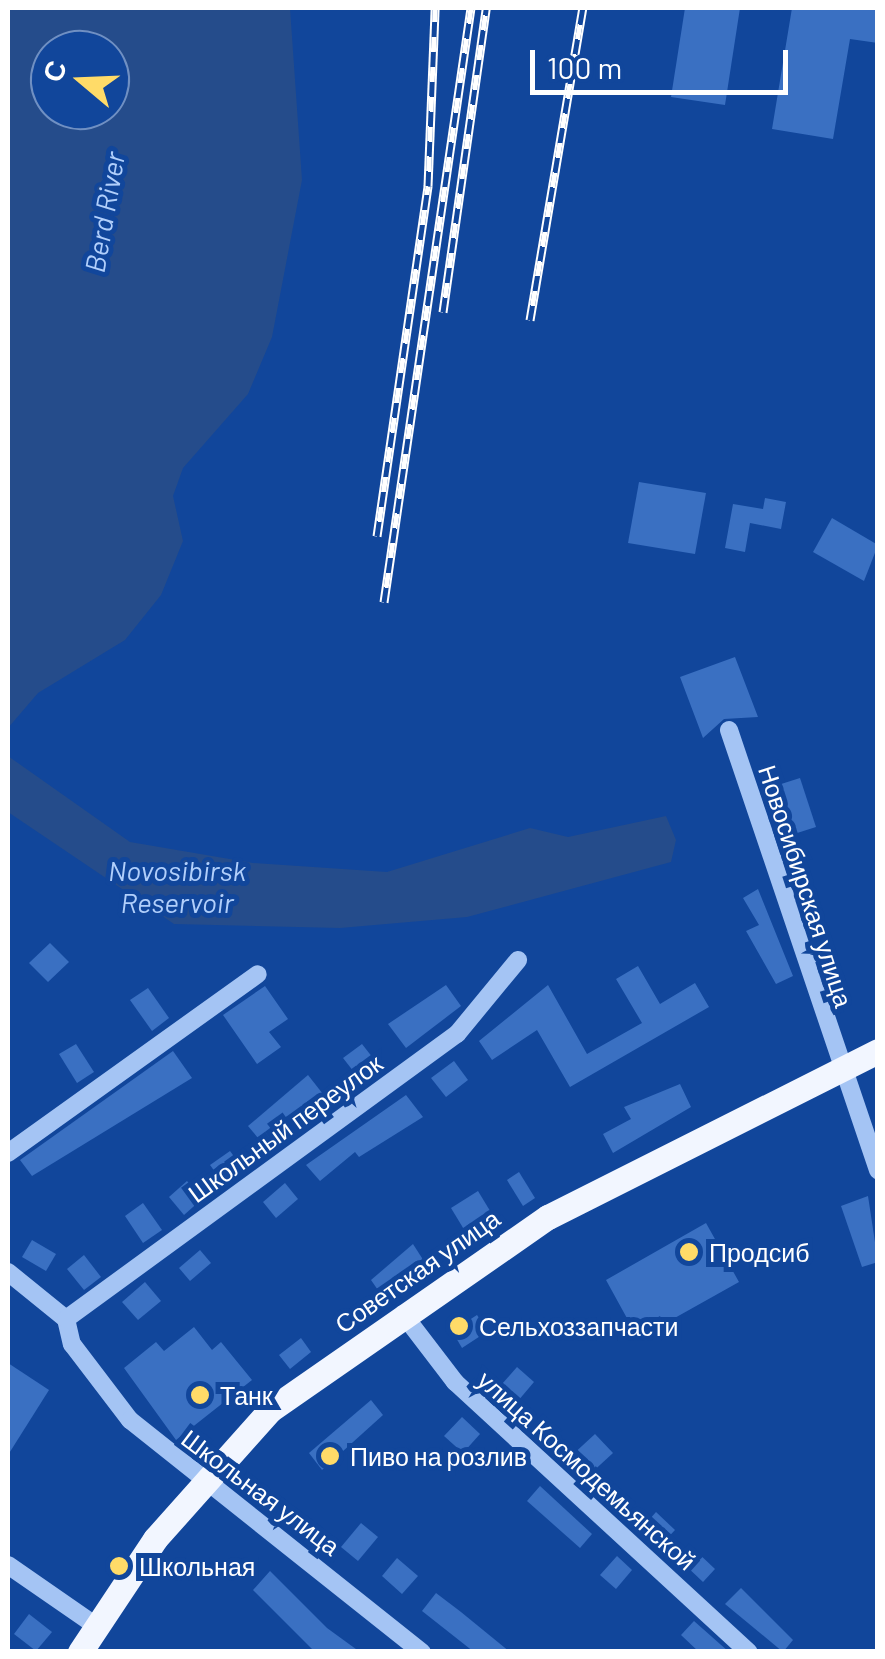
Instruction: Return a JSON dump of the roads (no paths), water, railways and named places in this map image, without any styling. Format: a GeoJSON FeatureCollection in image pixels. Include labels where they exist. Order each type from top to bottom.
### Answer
{"type":"FeatureCollection","features":[{"type":"Feature","properties":{"kind":"main road","name":"Советская улица"},"geometry":{"type":"LineString","coordinates":[[80,1652],[204,1485],[270,1410],[403,1314],[548,1217],[839,1066],[878,1051]]}},
{"type":"Feature","properties":{"kind":"street","name":"Новосибирская улица"},"geometry":{"type":"LineString","coordinates":[[729,730],[839,1066],[878,1170]]}},
{"type":"Feature","properties":{"kind":"street","name":"Школьный переулок"},"geometry":{"type":"LineString","coordinates":[[66,1319],[456,1034],[518,960]]}},
{"type":"Feature","properties":{"kind":"street"},"geometry":{"type":"LineString","coordinates":[[8,1153],[258,974]]}},
{"type":"Feature","properties":{"kind":"street","name":"Школьная улица"},"geometry":{"type":"LineString","coordinates":[[8,1272],[66,1319],[72,1344],[130,1420],[204,1485],[262,1518],[422,1652]]}},
{"type":"Feature","properties":{"kind":"street","name":"улица Космодемьянской"},"geometry":{"type":"LineString","coordinates":[[403,1314],[455,1382],[749,1652]]}},
{"type":"Feature","properties":{"kind":"street"},"geometry":{"type":"LineString","coordinates":[[8,1565],[96,1626]]}},
{"type":"Feature","properties":{"kind":"water","name":"Berd River"},"geometry":{"type":"Polygon","coordinates":[[[8,8],[290,8],[302,180],[272,337],[248,394],[183,468],[173,496],[183,541],[161,595],[125,640],[38,693],[8,728],[8,8]]]}},
{"type":"Feature","properties":{"kind":"water","name":"Novosibirsk Reservoir"},"geometry":{"type":"Polygon","coordinates":[[[8,756],[130,842],[253,863],[387,872],[530,828],[568,837],[666,816],[676,840],[671,862],[467,917],[340,928],[174,924],[8,812],[8,756]]]}},
{"type":"Feature","properties":{"kind":"railway"},"geometry":{"type":"LineString","coordinates":[[377,536],[428,186],[435,8]]}},
{"type":"Feature","properties":{"kind":"railway"},"geometry":{"type":"LineString","coordinates":[[384,602],[471,8]]}},
{"type":"Feature","properties":{"kind":"railway"},"geometry":{"type":"LineString","coordinates":[[443,312],[486,8]]}},
{"type":"Feature","properties":{"kind":"railway"},"geometry":{"type":"LineString","coordinates":[[530,320],[583,8]]}},
{"type":"Feature","properties":{"kind":"place","name":"Продсиб"},"geometry":{"type":"Point","coordinates":[689,1252]}},
{"type":"Feature","properties":{"kind":"place","name":"Сельхоззапчасти"},"geometry":{"type":"Point","coordinates":[459,1326]}},
{"type":"Feature","properties":{"kind":"place","name":"Танк"},"geometry":{"type":"Point","coordinates":[200,1395]}},
{"type":"Feature","properties":{"kind":"place","name":"Пиво на розлив"},"geometry":{"type":"Point","coordinates":[330,1456]}},
{"type":"Feature","properties":{"kind":"place","name":"Школьная"},"geometry":{"type":"Point","coordinates":[119,1566]}}]}
